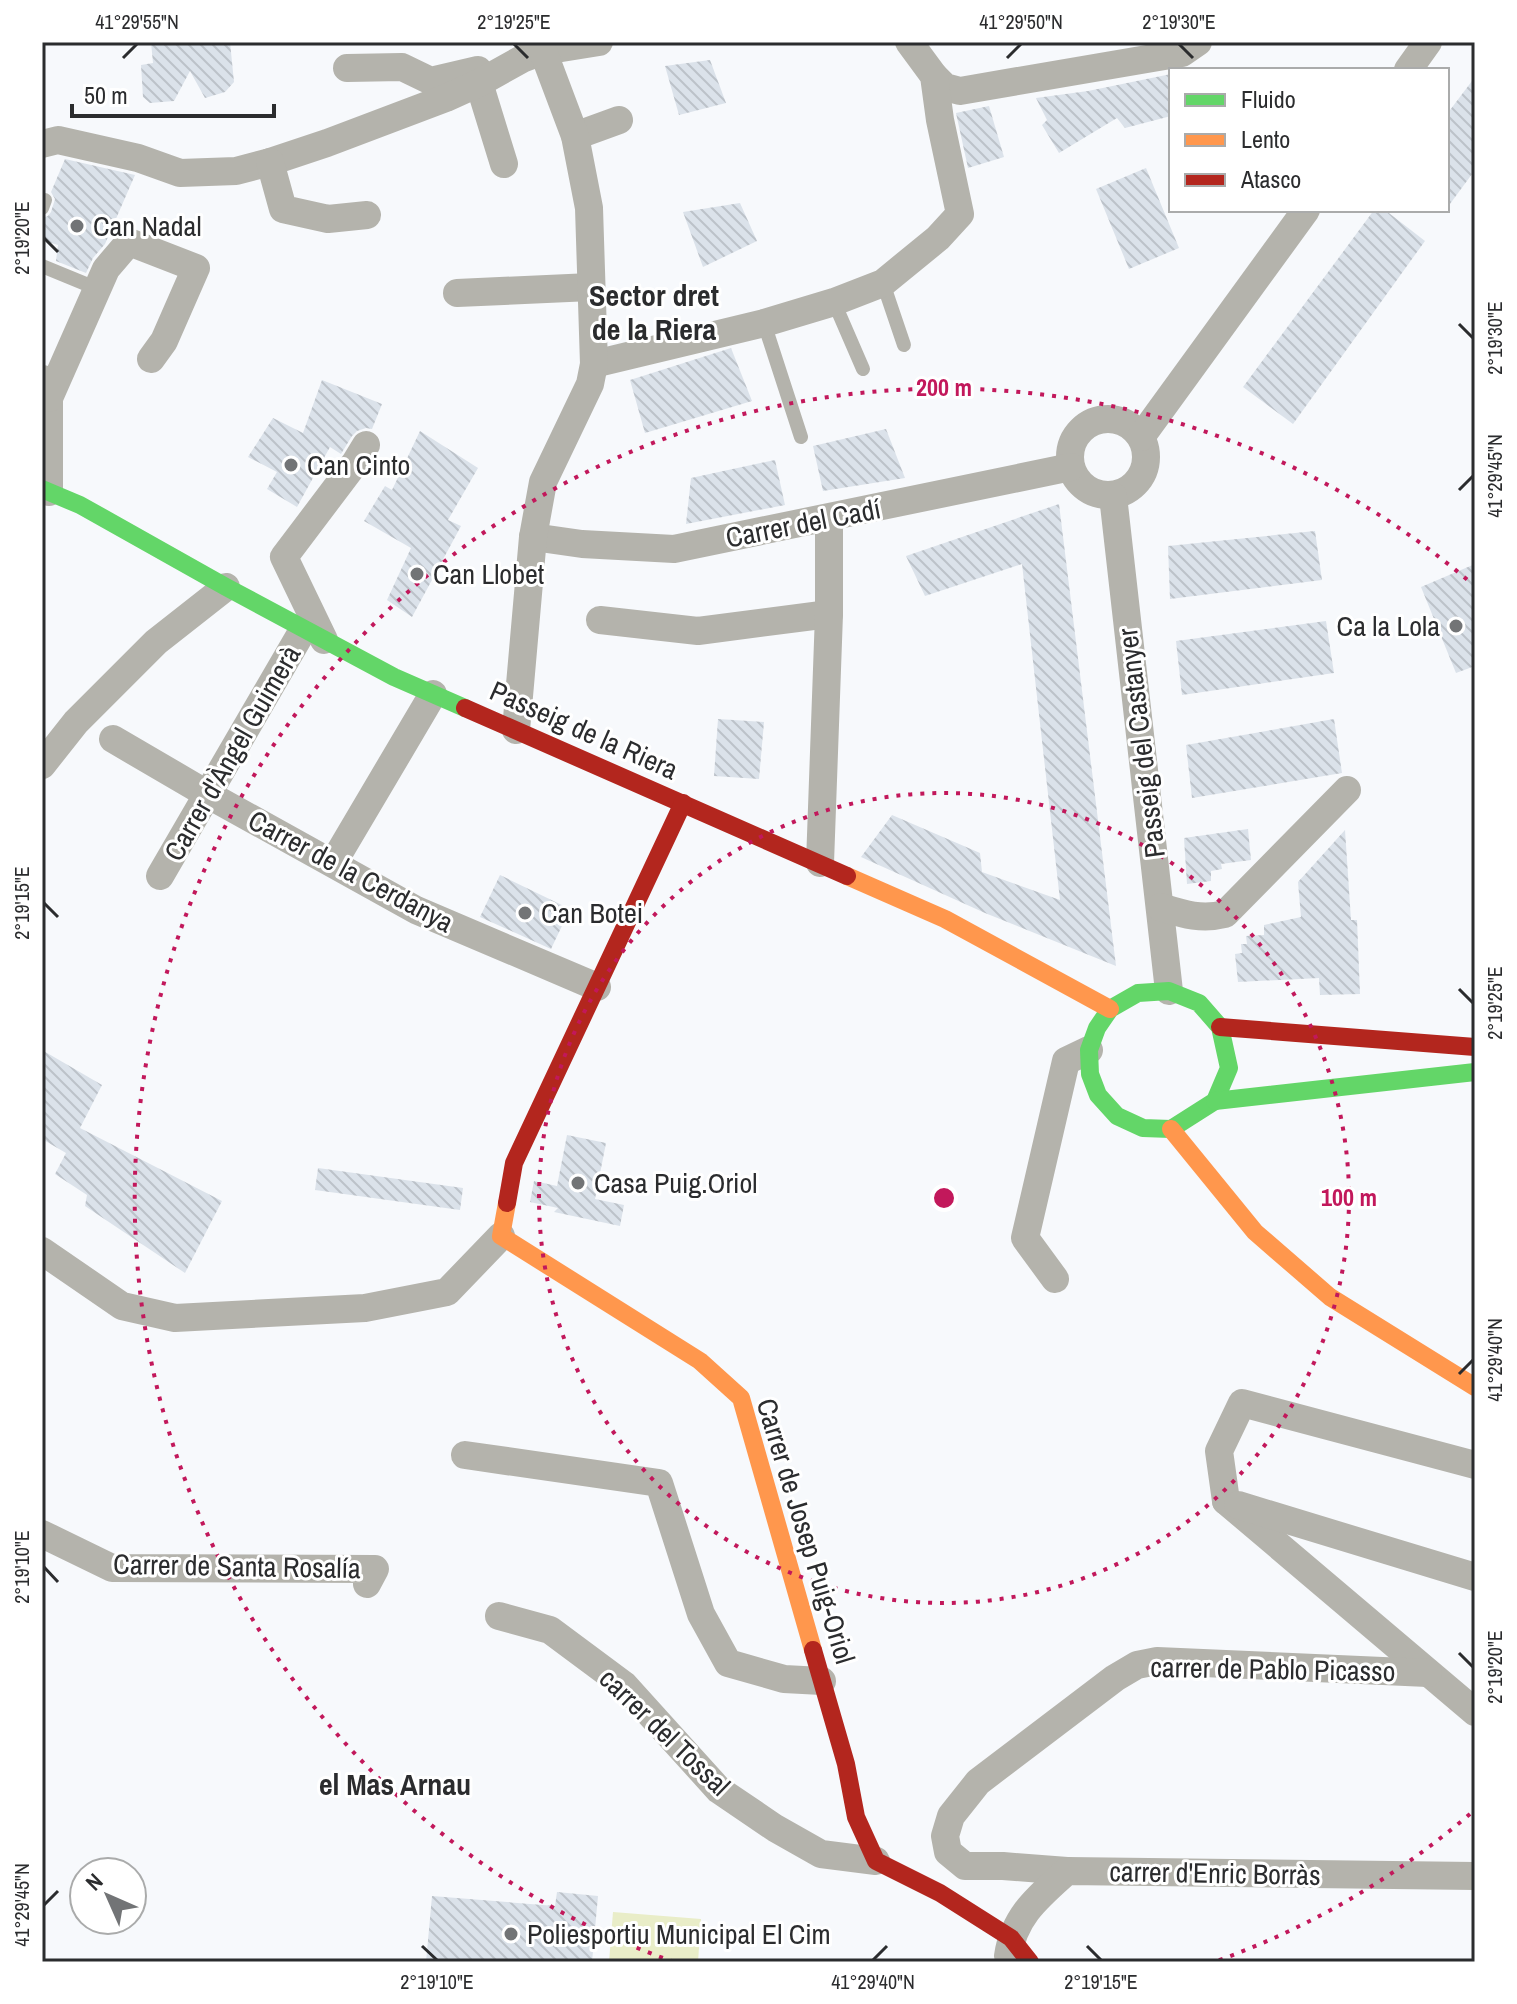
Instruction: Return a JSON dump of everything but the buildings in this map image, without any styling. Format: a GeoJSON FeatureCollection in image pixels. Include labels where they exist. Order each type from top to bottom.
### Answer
{"type":"FeatureCollection","features":[{"type":"Feature","properties":{"kind":"street"},"geometry":{"type":"LineString","coordinates":[[347,68],[402,67],[431,81],[532,55],[599,42]]}},
{"type":"Feature","properties":{"kind":"street"},"geometry":{"type":"LineString","coordinates":[[909,42],[945,87],[960,91],[1182,53],[1198,42]]}},
{"type":"Feature","properties":{"kind":"street"},"geometry":{"type":"LineString","coordinates":[[1409,68],[1428,42]]}},
{"type":"Feature","properties":{"kind":"street"},"geometry":{"type":"LineString","coordinates":[[42,144],[58,140],[138,158],[180,173],[236,171],[270,162],[446,98],[532,55]]}},
{"type":"Feature","properties":{"kind":"street"},"geometry":{"type":"LineString","coordinates":[[516,730],[533,537],[543,482],[590,384],[594,364],[589,208],[575,136],[532,55]]}},
{"type":"Feature","properties":{"kind":"street"},"geometry":{"type":"LineString","coordinates":[[594,364],[764,323],[834,302],[883,283],[938,238],[960,214],[934,76]]}},
{"type":"Feature","properties":{"kind":"street"},"geometry":{"type":"LineString","coordinates":[[479,83],[504,164]]}},
{"type":"Feature","properties":{"kind":"street"},"geometry":{"type":"LineString","coordinates":[[575,136],[619,120]]}},
{"type":"Feature","properties":{"kind":"street"},"geometry":{"type":"LineString","coordinates":[[270,162],[283,209],[328,219],[367,215]]}},
{"type":"Feature","properties":{"kind":"street"},"geometry":{"type":"LineString","coordinates":[[1141,437],[1305,212]]}},
{"type":"Feature","properties":{"kind":"street"},"geometry":{"type":"LineString","coordinates":[[45,490],[46,386],[106,269],[129,242],[196,268],[164,341],[151,359]]}},
{"type":"Feature","properties":{"kind":"street"},"geometry":{"type":"LineString","coordinates":[[457,293],[591,287]]}},
{"type":"Feature","properties":{"kind":"street"},"geometry":{"type":"LineString","coordinates":[[1111,419],[1135,430],[1141,437],[1147,459],[1143,474],[1134,487],[1113,496],[1095,493],[1079,483],[1071,467],[1071,449],[1074,440],[1086,426],[1111,419]]}},
{"type":"Feature","properties":{"kind":"street"},"geometry":{"type":"LineString","coordinates":[[314,635],[284,557],[366,445]]}},
{"type":"Feature","properties":{"kind":"street","name":"Carrer del Cadí"},"geometry":{"type":"LineString","coordinates":[[533,537],[582,544],[674,549],[1071,467]]}},
{"type":"Feature","properties":{"kind":"street","name":"Passeig de la Riera"},"geometry":{"type":"LineString","coordinates":[[45,490],[80,505],[394,677],[945,919],[1110,1009]]}},
{"type":"Feature","properties":{"kind":"street","name":"Passeig del Castanyer"},"geometry":{"type":"LineString","coordinates":[[1113,496],[1169,991]]}},
{"type":"Feature","properties":{"kind":"street"},"geometry":{"type":"LineString","coordinates":[[820,863],[829,614],[829,518]]}},
{"type":"Feature","properties":{"kind":"street"},"geometry":{"type":"LineString","coordinates":[[42,765],[76,722],[156,642],[226,587]]}},
{"type":"Feature","properties":{"kind":"street"},"geometry":{"type":"LineString","coordinates":[[600,620],[698,631],[829,614]]}},
{"type":"Feature","properties":{"kind":"street","name":"Carrer d'Àngel Guimerà"},"geometry":{"type":"LineString","coordinates":[[160,876],[207,794],[314,635]]}},
{"type":"Feature","properties":{"kind":"street"},"geometry":{"type":"LineString","coordinates":[[339,853],[433,694]]}},
{"type":"Feature","properties":{"kind":"street","name":"Carrer de la Cerdanya"},"geometry":{"type":"LineString","coordinates":[[113,739],[416,910],[597,987]]}},
{"type":"Feature","properties":{"kind":"street"},"geometry":{"type":"LineString","coordinates":[[1160,907],[1188,916],[1209,918],[1225,914],[1347,790]]}},
{"type":"Feature","properties":{"kind":"street"},"geometry":{"type":"LineString","coordinates":[[42,1251],[122,1306],[175,1318],[365,1308],[447,1292],[501,1236],[514,1163],[683,803]]}},
{"type":"Feature","properties":{"kind":"street"},"geometry":{"type":"LineString","coordinates":[[1215,1101],[1229,1068],[1220,1027],[1199,1003],[1169,991],[1138,993],[1110,1009],[1097,1028],[1089,1050],[1090,1074],[1098,1095],[1117,1116],[1143,1128],[1171,1129],[1215,1101],[1475,1072]]}},
{"type":"Feature","properties":{"kind":"street"},"geometry":{"type":"LineString","coordinates":[[1220,1027],[1475,1047]]}},
{"type":"Feature","properties":{"kind":"street"},"geometry":{"type":"LineString","coordinates":[[1055,1279],[1025,1238],[1066,1061],[1089,1050]]}},
{"type":"Feature","properties":{"kind":"street"},"geometry":{"type":"LineString","coordinates":[[1171,1129],[1255,1232],[1313,1284],[1475,1387]]}},
{"type":"Feature","properties":{"kind":"street","name":"Carrer de Josep Puig-Oriol"},"geometry":{"type":"LineString","coordinates":[[501,1236],[700,1361],[741,1398],[846,1764],[856,1817],[876,1861]]}},
{"type":"Feature","properties":{"kind":"street"},"geometry":{"type":"LineString","coordinates":[[1475,1465],[1242,1403],[1219,1451],[1226,1501],[1475,1712]]}},
{"type":"Feature","properties":{"kind":"street"},"geometry":{"type":"LineString","coordinates":[[465,1455],[659,1483],[701,1614],[728,1663],[784,1679],[822,1681]]}},
{"type":"Feature","properties":{"kind":"street"},"geometry":{"type":"LineString","coordinates":[[1226,1501],[1475,1577]]}},
{"type":"Feature","properties":{"kind":"street","name":"Carrer de Santa Rosalía"},"geometry":{"type":"LineString","coordinates":[[42,1534],[112,1568],[375,1569],[367,1584]]}},
{"type":"Feature","properties":{"kind":"street","name":"carrer del Tossal"},"geometry":{"type":"LineString","coordinates":[[499,1616],[550,1630],[624,1685],[719,1790],[775,1828],[821,1854],[876,1861]]}},
{"type":"Feature","properties":{"kind":"street","name":"carrer de Pablo Picasso"},"geometry":{"type":"LineString","coordinates":[[1067,1871],[965,1866],[948,1852],[945,1836],[951,1816],[978,1782],[1115,1678],[1137,1665],[1157,1661],[1428,1673]]}},
{"type":"Feature","properties":{"kind":"street"},"geometry":{"type":"LineString","coordinates":[[876,1861],[940,1893],[1009,1950],[1030,1962]]}},
{"type":"Feature","properties":{"kind":"street"},"geometry":{"type":"LineString","coordinates":[[1009,1950],[1019,1921],[1039,1895],[1067,1871]]}},
{"type":"Feature","properties":{"kind":"street","name":"carrer d'Enric Borràs"},"geometry":{"type":"LineString","coordinates":[[1067,1871],[1475,1876]]}},
{"type":"Feature","properties":{"kind":"lane"},"geometry":{"type":"LineString","coordinates":[[42,266],[98,289]]}},
{"type":"Feature","properties":{"kind":"lane"},"geometry":{"type":"LineString","coordinates":[[883,283],[904,345]]}},
{"type":"Feature","properties":{"kind":"lane"},"geometry":{"type":"LineString","coordinates":[[834,302],[863,369]]}},
{"type":"Feature","properties":{"kind":"lane"},"geometry":{"type":"LineString","coordinates":[[764,323],[801,437]]}},
{"type":"Feature","properties":{"kind":"green space"},"geometry":{"type":"Polygon","coordinates":[[[613,1912],[701,1919],[698,1962],[609,1962],[613,1912]]]}},
{"type":"Feature","properties":{"kind":"traffic: fast"},"geometry":{"type":"LineString","coordinates":[[42,489],[80,505],[394,677],[465,708]]}},
{"type":"Feature","properties":{"kind":"traffic: fast"},"geometry":{"type":"LineString","coordinates":[[1169,991],[1199,1003],[1220,1027],[1229,1068],[1215,1101],[1171,1129],[1143,1128],[1117,1116],[1098,1095],[1090,1074],[1089,1050],[1097,1028],[1110,1009],[1138,993],[1169,991]]}},
{"type":"Feature","properties":{"kind":"traffic: fast"},"geometry":{"type":"LineString","coordinates":[[1215,1101],[1475,1072]]}},
{"type":"Feature","properties":{"kind":"traffic: slow"},"geometry":{"type":"LineString","coordinates":[[847,876],[945,919],[1110,1009]]}},
{"type":"Feature","properties":{"kind":"traffic: slow"},"geometry":{"type":"LineString","coordinates":[[1171,1129],[1255,1232],[1330,1297],[1475,1387]]}},
{"type":"Feature","properties":{"kind":"traffic: slow"},"geometry":{"type":"LineString","coordinates":[[507,1203],[501,1236],[700,1361],[741,1398],[813,1650]]}},
{"type":"Feature","properties":{"kind":"traffic: jam"},"geometry":{"type":"LineString","coordinates":[[465,708],[847,876]]}},
{"type":"Feature","properties":{"kind":"traffic: jam"},"geometry":{"type":"LineString","coordinates":[[507,1203],[514,1163],[683,803]]}},
{"type":"Feature","properties":{"kind":"traffic: jam"},"geometry":{"type":"LineString","coordinates":[[1220,1027],[1475,1047]]}},
{"type":"Feature","properties":{"kind":"traffic: jam"},"geometry":{"type":"LineString","coordinates":[[813,1650],[846,1764],[856,1817],[876,1861],[940,1893],[1011,1938],[1030,1962]]}},
{"type":"Feature","properties":{"kind":"place","name":"Can Nadal"},"geometry":{"type":"Point","coordinates":[77,226]}},
{"type":"Feature","properties":{"kind":"place","name":"Can Cinto"},"geometry":{"type":"Point","coordinates":[291,465]}},
{"type":"Feature","properties":{"kind":"place","name":"Can Llobet"},"geometry":{"type":"Point","coordinates":[417,574]}},
{"type":"Feature","properties":{"kind":"place","name":"Ca la Lola"},"geometry":{"type":"Point","coordinates":[1456,626]}},
{"type":"Feature","properties":{"kind":"place","name":"Can Botei"},"geometry":{"type":"Point","coordinates":[525,913]}},
{"type":"Feature","properties":{"kind":"place","name":"Casa Puig.Oriol"},"geometry":{"type":"Point","coordinates":[578,1183]}},
{"type":"Feature","properties":{"kind":"place","name":"Poliesportiu Municipal El Cim"},"geometry":{"type":"Point","coordinates":[511,1934]}},
{"type":"Feature","properties":{"kind":"district","name":"Sector dret de la Riera"},"geometry":{"type":"Point","coordinates":[654,312]}},
{"type":"Feature","properties":{"kind":"district","name":"el Mas Arnau"},"geometry":{"type":"Point","coordinates":[395,1784]}}]}
